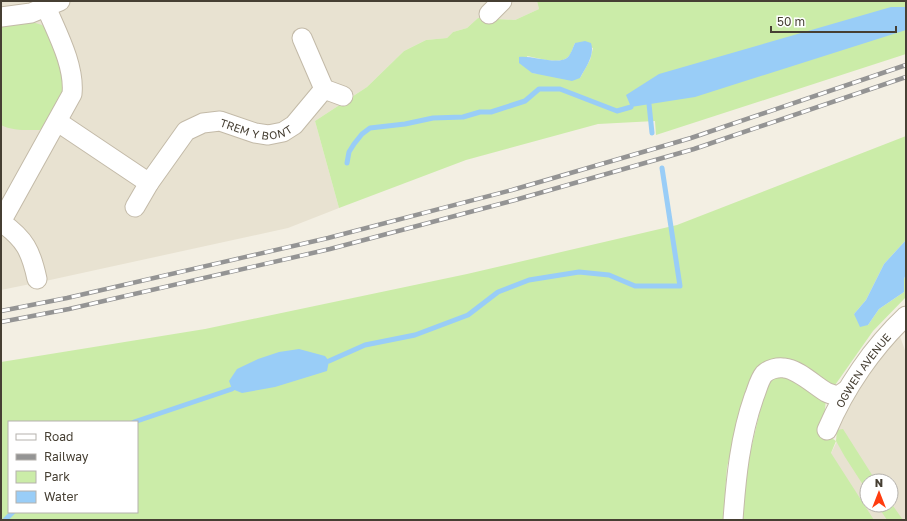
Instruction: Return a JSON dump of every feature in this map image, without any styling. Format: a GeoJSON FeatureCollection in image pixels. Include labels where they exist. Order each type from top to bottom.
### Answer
{"type":"FeatureCollection","features":[{"type":"Feature","properties":{"kind":"street"},"geometry":{"type":"LineString","coordinates":[[1,17],[31,13],[53,4],[72,70],[74,83],[72,94],[58,122],[1,222],[24,242],[37,279]]}},
{"type":"Feature","properties":{"kind":"street"},"geometry":{"type":"LineString","coordinates":[[302,38],[324,89],[343,96]]}},
{"type":"Feature","properties":{"kind":"street","name":"TREM Y BONT"},"geometry":{"type":"LineString","coordinates":[[135,207],[149,183],[186,131],[203,123],[220,121],[255,133],[268,135],[283,132],[294,125],[324,89]]}},
{"type":"Feature","properties":{"kind":"street"},"geometry":{"type":"LineString","coordinates":[[58,122],[149,183]]}},
{"type":"Feature","properties":{"kind":"street","name":"OGWEN AVENUE"},"geometry":{"type":"LineString","coordinates":[[827,430],[847,390],[867,361],[893,328],[906,316]]}},
{"type":"Feature","properties":{"kind":"street"},"geometry":{"type":"LineString","coordinates":[[733,520],[736,476],[741,442],[748,416],[764,374],[772,369],[784,368],[795,372],[828,393],[838,396],[847,390]]}},
{"type":"Feature","properties":{"kind":"shaded area"},"geometry":{"type":"Polygon","coordinates":[[[1,1],[537,1],[539,9],[515,20],[478,18],[467,28],[453,32],[447,38],[426,40],[404,51],[367,87],[315,121],[339,208],[288,228],[1,290],[1,1]]]}},
{"type":"Feature","properties":{"kind":"shaded area"},"geometry":{"type":"Polygon","coordinates":[[[898,331],[906,353],[906,520],[821,520],[825,466],[837,441],[837,430],[877,357],[898,331]]]}},
{"type":"Feature","properties":{"kind":"green space"},"geometry":{"type":"Polygon","coordinates":[[[537,1],[906,1],[906,54],[656,135],[655,121],[598,124],[466,160],[339,208],[315,121],[367,87],[404,51],[426,40],[447,38],[453,32],[467,28],[478,18],[515,20],[539,9],[537,1]],[[575,43],[569,56],[564,59],[554,61],[527,56],[532,73],[580,78],[590,60],[593,48],[575,43]]]}},
{"type":"Feature","properties":{"kind":"green space"},"geometry":{"type":"Polygon","coordinates":[[[1,22],[32,22],[42,25],[49,32],[64,64],[64,93],[45,125],[40,130],[15,129],[1,125],[1,22]]]}},
{"type":"Feature","properties":{"kind":"green space"},"geometry":{"type":"Polygon","coordinates":[[[906,136],[906,240],[884,264],[866,300],[854,314],[868,325],[879,309],[904,292],[904,279],[906,274],[906,297],[873,331],[833,388],[794,364],[756,372],[746,389],[727,467],[723,520],[1,520],[1,362],[205,329],[467,274],[677,225],[906,136]]]}},
{"type":"Feature","properties":{"kind":"green space"},"geometry":{"type":"Polygon","coordinates":[[[783,371],[826,398],[823,432],[836,441],[831,453],[859,497],[859,513],[870,513],[874,520],[741,520],[744,479],[767,381],[783,371]]]}},
{"type":"Feature","properties":{"kind":"green space"},"geometry":{"type":"Polygon","coordinates":[[[843,429],[871,473],[859,473],[859,479],[836,441],[837,430],[843,429]]]}},
{"type":"Feature","properties":{"kind":"green space"},"geometry":{"type":"Polygon","coordinates":[[[882,513],[898,513],[903,520],[887,520],[882,513]]]}},
{"type":"Feature","properties":{"kind":"water"},"geometry":{"type":"Polygon","coordinates":[[[891,7],[906,7],[906,30],[695,97],[631,107],[626,95],[659,74],[891,7]]]}},
{"type":"Feature","properties":{"kind":"water"},"geometry":{"type":"Polygon","coordinates":[[[585,41],[591,43],[591,56],[580,78],[572,81],[532,73],[519,63],[519,57],[531,57],[558,61],[564,60],[569,56],[575,43],[585,41]]]}},
{"type":"Feature","properties":{"kind":"water"},"geometry":{"type":"Polygon","coordinates":[[[906,240],[906,274],[904,279],[904,292],[879,309],[868,325],[860,327],[854,314],[866,300],[884,264],[906,240]]]}},
{"type":"Feature","properties":{"kind":"water"},"geometry":{"type":"Polygon","coordinates":[[[299,349],[325,356],[329,361],[327,371],[275,387],[242,393],[232,389],[229,381],[237,369],[258,359],[279,352],[299,349]]]}},
{"type":"Feature","properties":{"kind":"waterway"},"geometry":{"type":"LineString","coordinates":[[347,163],[349,152],[354,144],[362,134],[370,128],[405,124],[433,118],[463,117],[480,112],[491,112],[525,101],[539,89],[560,89],[617,111],[631,107]]}},
{"type":"Feature","properties":{"kind":"waterway"},"geometry":{"type":"LineString","coordinates":[[649,104],[652,133]]}},
{"type":"Feature","properties":{"kind":"waterway"},"geometry":{"type":"LineString","coordinates":[[329,361],[365,345],[415,335],[468,315],[498,292],[529,280],[579,272],[609,275],[635,286],[680,286],[662,168]]}},
{"type":"Feature","properties":{"kind":"waterway"},"geometry":{"type":"LineString","coordinates":[[137,421],[232,389]]}},
{"type":"Feature","properties":{"kind":"waterway"},"geometry":{"type":"LineString","coordinates":[[5,520],[12,513]]}},
{"type":"Feature","properties":{"kind":"railway"},"geometry":{"type":"LineString","coordinates":[[1,311],[67,298],[328,238],[512,190],[691,138],[906,65]]}},
{"type":"Feature","properties":{"kind":"railway"},"geometry":{"type":"LineString","coordinates":[[1,322],[69,309],[330,249],[515,200],[694,149],[906,77]]}}]}
